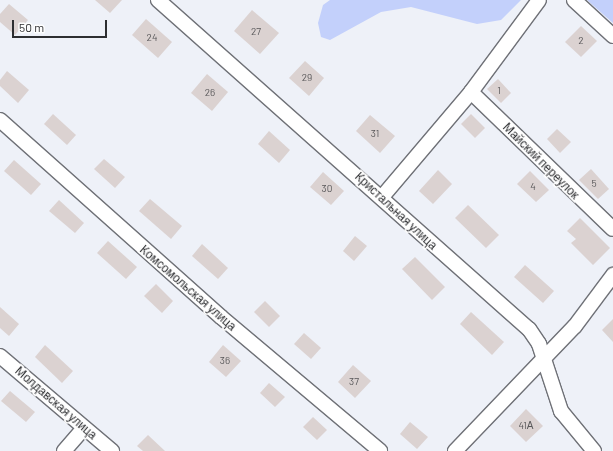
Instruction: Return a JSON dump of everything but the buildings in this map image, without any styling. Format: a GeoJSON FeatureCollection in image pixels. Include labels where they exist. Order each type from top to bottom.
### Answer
{"type":"FeatureCollection","features":[{"type":"Feature","properties":{"kind":"street","name":"Кристальная улица"},"geometry":{"type":"LineString","coordinates":[[158,0],[382,197],[434,246],[530,329],[539,344],[543,361],[561,411],[594,451]]}},
{"type":"Feature","properties":{"kind":"street"},"geometry":{"type":"LineString","coordinates":[[382,197],[471,92],[539,0]]}},
{"type":"Feature","properties":{"kind":"street"},"geometry":{"type":"LineString","coordinates":[[574,0],[613,36]]}},
{"type":"Feature","properties":{"kind":"street","name":"Майский переулок"},"geometry":{"type":"LineString","coordinates":[[471,92],[613,229]]}},
{"type":"Feature","properties":{"kind":"street","name":"Комсомольская улица"},"geometry":{"type":"LineString","coordinates":[[0,120],[221,317],[380,451]]}},
{"type":"Feature","properties":{"kind":"street"},"geometry":{"type":"LineString","coordinates":[[455,451],[575,326],[613,274]]}},
{"type":"Feature","properties":{"kind":"street","name":"Молдавская улица"},"geometry":{"type":"LineString","coordinates":[[0,356],[112,451]]}},
{"type":"Feature","properties":{"kind":"street"},"geometry":{"type":"LineString","coordinates":[[64,451],[84,428]]}},
{"type":"Feature","properties":{"kind":"shaded area"},"geometry":{"type":"Polygon","coordinates":[[[330,0],[521,0],[501,20],[477,24],[411,7],[381,12],[330,40],[321,37],[318,23],[323,5],[330,0]]]}},
{"type":"Feature","properties":{"kind":"shaded area"},"geometry":{"type":"Polygon","coordinates":[[[587,0],[613,0],[613,23],[587,0]]]}}]}
